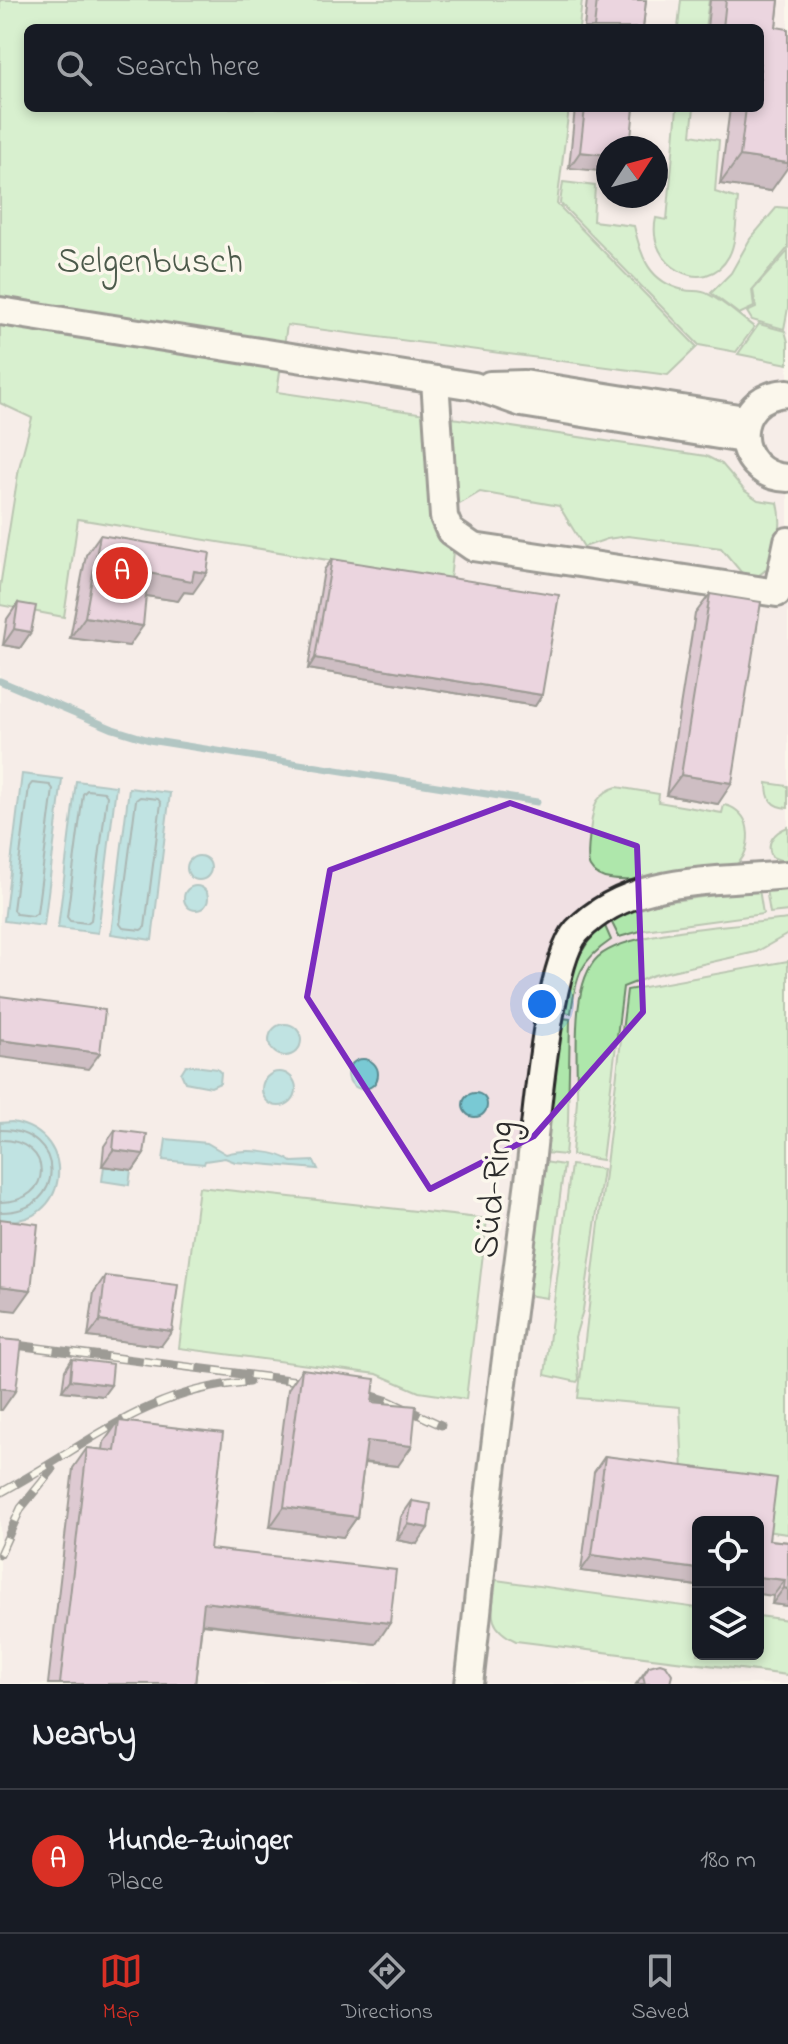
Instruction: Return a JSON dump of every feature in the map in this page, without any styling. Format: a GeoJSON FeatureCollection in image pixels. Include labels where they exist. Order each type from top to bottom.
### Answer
{"type":"FeatureCollection","features":[{"type":"Feature","properties":{"kind":"street"},"geometry":{"type":"LineString","coordinates":[[0,311],[474,386],[522,403],[744,429]]}},
{"type":"Feature","properties":{"kind":"street"},"geometry":{"type":"LineString","coordinates":[[435,380],[444,517],[450,531],[473,547],[777,593],[788,541]]}},
{"type":"Feature","properties":{"kind":"street"},"geometry":{"type":"LineString","coordinates":[[787,486],[752,461],[744,429],[761,400],[774,394],[788,393]]}},
{"type":"Feature","properties":{"kind":"street","name":"Süd-Ring"},"geometry":{"type":"LineString","coordinates":[[469,1684],[487,1513],[550,1015],[562,958],[574,934],[614,902],[661,887],[788,875]]}},
{"type":"Feature","properties":{"kind":"highlighted area"},"geometry":{"type":"Polygon","coordinates":[[[510,803],[637,846],[643,1012],[534,1136],[430,1189],[307,997],[330,870],[510,803]]]}},
{"type":"Feature","properties":{"kind":"shaded area"},"geometry":{"type":"Polygon","coordinates":[[[582,0],[788,0],[788,1684],[0,1684],[0,605],[64,616],[78,519],[450,579],[458,505],[480,492],[559,506],[584,547],[628,536],[721,548],[746,578],[758,500],[745,491],[722,464],[706,456],[276,393],[286,325],[668,375],[697,347],[556,204],[568,112],[764,112],[764,24],[579,24],[582,0]]]}},
{"type":"Feature","properties":{"kind":"shaded area"},"geometry":{"type":"Polygon","coordinates":[[[0,403],[32,417],[19,468],[0,587],[0,403]]]}},
{"type":"Feature","properties":{"kind":"green space","name":"Selgenbusch"},"geometry":{"type":"Polygon","coordinates":[[[0,0],[582,0],[579,24],[24,24],[24,112],[568,112],[557,204],[697,347],[668,375],[287,325],[277,392],[706,456],[722,464],[745,491],[758,500],[778,503],[778,542],[772,562],[766,569],[757,576],[746,578],[721,548],[628,536],[584,547],[559,506],[480,492],[458,505],[450,580],[78,519],[64,617],[0,605],[0,587],[19,468],[32,418],[0,403],[0,0]]]}},
{"type":"Feature","properties":{"kind":"green space"},"geometry":{"type":"Polygon","coordinates":[[[681,0],[709,0],[706,24],[678,24],[681,0]]]}},
{"type":"Feature","properties":{"kind":"green space"},"geometry":{"type":"Polygon","coordinates":[[[677,112],[694,112],[691,135],[719,140],[715,192],[738,199],[735,236],[729,256],[719,269],[706,275],[693,276],[680,271],[668,262],[655,235],[656,218],[667,220],[677,112]]]}},
{"type":"Feature","properties":{"kind":"green space"},"geometry":{"type":"Polygon","coordinates":[[[563,182],[595,186],[593,221],[634,226],[648,267],[662,281],[684,290],[708,294],[754,327],[736,352],[699,345],[560,203],[563,182]]]}},
{"type":"Feature","properties":{"kind":"green space"},"geometry":{"type":"Polygon","coordinates":[[[777,207],[788,208],[788,248],[752,290],[754,307],[739,314],[711,293],[731,273],[750,239],[777,207]]]}},
{"type":"Feature","properties":{"kind":"green space"},"geometry":{"type":"Polygon","coordinates":[[[788,251],[788,308],[784,329],[752,320],[747,312],[756,308],[753,290],[788,251]]]}},
{"type":"Feature","properties":{"kind":"green space"},"geometry":{"type":"Polygon","coordinates":[[[759,324],[785,331],[788,364],[738,354],[759,324]]]}},
{"type":"Feature","properties":{"kind":"green space"},"geometry":{"type":"Polygon","coordinates":[[[767,783],[788,786],[788,808],[771,801],[767,783]]]}},
{"type":"Feature","properties":{"kind":"green space"},"geometry":{"type":"Polygon","coordinates":[[[617,787],[659,794],[658,802],[722,813],[724,805],[734,809],[746,823],[748,839],[744,856],[728,868],[676,877],[621,880],[598,875],[589,862],[593,814],[599,798],[617,787]]]}},
{"type":"Feature","properties":{"kind":"green space"},"geometry":{"type":"Polygon","coordinates":[[[788,827],[788,863],[772,857],[770,843],[775,835],[788,827]]]}},
{"type":"Feature","properties":{"kind":"green space"},"geometry":{"type":"Polygon","coordinates":[[[788,886],[788,911],[770,913],[766,889],[788,886]]]}},
{"type":"Feature","properties":{"kind":"green space"},"geometry":{"type":"Polygon","coordinates":[[[759,889],[763,914],[644,930],[619,937],[610,919],[644,905],[759,889]]]}},
{"type":"Feature","properties":{"kind":"green space"},"geometry":{"type":"Polygon","coordinates":[[[788,919],[788,934],[756,952],[654,975],[623,987],[602,1160],[572,1155],[577,1100],[579,1005],[589,969],[598,957],[634,940],[660,934],[788,919]]]}},
{"type":"Feature","properties":{"kind":"green space"},"geometry":{"type":"Polygon","coordinates":[[[604,924],[611,940],[592,955],[581,970],[571,1013],[563,1012],[576,964],[587,943],[604,924]]]}},
{"type":"Feature","properties":{"kind":"green space"},"geometry":{"type":"Polygon","coordinates":[[[788,961],[788,1534],[764,1531],[764,1516],[749,1516],[683,1472],[680,1407],[578,1398],[627,990],[788,961]]]}},
{"type":"Feature","properties":{"kind":"green space"},"geometry":{"type":"Polygon","coordinates":[[[562,1018],[570,1019],[565,1155],[546,1153],[562,1018]]]}},
{"type":"Feature","properties":{"kind":"green space"},"geometry":{"type":"Polygon","coordinates":[[[544,1162],[564,1165],[547,1298],[527,1295],[544,1162]]]}},
{"type":"Feature","properties":{"kind":"green space"},"geometry":{"type":"Polygon","coordinates":[[[571,1165],[603,1169],[583,1310],[575,1337],[577,1382],[545,1375],[571,1165]]]}},
{"type":"Feature","properties":{"kind":"green space"},"geometry":{"type":"Polygon","coordinates":[[[199,1187],[487,1219],[466,1399],[419,1392],[377,1374],[179,1348],[199,1187]]]}},
{"type":"Feature","properties":{"kind":"green space"},"geometry":{"type":"Polygon","coordinates":[[[496,1580],[692,1607],[692,1660],[764,1660],[764,1617],[788,1620],[788,1675],[516,1641],[499,1629],[493,1609],[496,1580]]]}},
{"type":"Feature","properties":{"kind":"water"},"geometry":{"type":"Polygon","coordinates":[[[22,774],[62,779],[44,926],[4,921],[22,774]]]}},
{"type":"Feature","properties":{"kind":"water"},"geometry":{"type":"Polygon","coordinates":[[[76,781],[116,786],[98,933],[58,928],[76,781]]]}},
{"type":"Feature","properties":{"kind":"water"},"geometry":{"type":"Polygon","coordinates":[[[129,788],[170,793],[152,940],[111,934],[129,788]]]}},
{"type":"Feature","properties":{"kind":"water"},"geometry":{"type":"Polygon","coordinates":[[[199,856],[208,859],[211,868],[208,877],[199,880],[190,877],[187,868],[190,859],[199,856]]]}},
{"type":"Feature","properties":{"kind":"water"},"geometry":{"type":"Polygon","coordinates":[[[196,886],[205,889],[208,898],[205,907],[196,910],[187,907],[184,898],[187,889],[196,886]]]}},
{"type":"Feature","properties":{"kind":"water"},"geometry":{"type":"Polygon","coordinates":[[[285,1024],[296,1029],[301,1040],[296,1051],[285,1056],[274,1051],[269,1040],[274,1029],[285,1024]]]}},
{"type":"Feature","properties":{"kind":"water"},"geometry":{"type":"Polygon","coordinates":[[[363,1059],[369,1060],[377,1068],[377,1080],[369,1088],[363,1089],[357,1088],[349,1080],[348,1074],[349,1068],[357,1060],[363,1059]]]}},
{"type":"Feature","properties":{"kind":"water"},"geometry":{"type":"Polygon","coordinates":[[[186,1065],[217,1069],[221,1073],[220,1083],[211,1087],[185,1082],[181,1073],[186,1065]]]}},
{"type":"Feature","properties":{"kind":"water"},"geometry":{"type":"Polygon","coordinates":[[[279,1072],[291,1077],[296,1089],[291,1101],[279,1106],[267,1101],[262,1089],[267,1077],[279,1072]]]}},
{"type":"Feature","properties":{"kind":"water"},"geometry":{"type":"Polygon","coordinates":[[[475,1093],[484,1096],[487,1105],[484,1114],[475,1117],[466,1114],[463,1105],[466,1096],[475,1093]]]}},
{"type":"Feature","properties":{"kind":"water"},"geometry":{"type":"Polygon","coordinates":[[[12,1122],[34,1130],[49,1144],[57,1161],[58,1179],[52,1196],[40,1210],[23,1219],[0,1220],[0,1123],[12,1122]]]}},
{"type":"Feature","properties":{"kind":"water"},"geometry":{"type":"Polygon","coordinates":[[[166,1139],[207,1143],[226,1154],[260,1152],[278,1155],[292,1162],[314,1161],[318,1169],[235,1162],[225,1158],[205,1161],[204,1164],[163,1160],[166,1139]]]}},
{"type":"Feature","properties":{"kind":"water"},"geometry":{"type":"Polygon","coordinates":[[[104,1166],[131,1170],[129,1185],[102,1181],[104,1166]]]}},
{"type":"Feature","properties":{"kind":"building"},"geometry":{"type":"Polygon","coordinates":[[[597,0],[646,0],[643,24],[594,24],[597,0]]]}},
{"type":"Feature","properties":{"kind":"building"},"geometry":{"type":"Polygon","coordinates":[[[726,0],[779,0],[776,27],[788,29],[788,163],[740,156],[746,112],[764,112],[764,24],[723,24],[726,0]]]}},
{"type":"Feature","properties":{"kind":"building"},"geometry":{"type":"Polygon","coordinates":[[[585,112],[634,112],[631,136],[596,136],[596,154],[580,152],[585,112]]]}},
{"type":"Feature","properties":{"kind":"building"},"geometry":{"type":"Polygon","coordinates":[[[100,535],[210,553],[207,573],[194,571],[192,581],[148,573],[143,626],[85,617],[100,535]]]}},
{"type":"Feature","properties":{"kind":"building"},"geometry":{"type":"Polygon","coordinates":[[[332,559],[559,595],[542,695],[315,658],[332,559]]]}},
{"type":"Feature","properties":{"kind":"building"},"geometry":{"type":"Polygon","coordinates":[[[710,594],[761,602],[732,783],[681,775],[710,594]]]}},
{"type":"Feature","properties":{"kind":"building"},"geometry":{"type":"Polygon","coordinates":[[[18,603],[36,606],[31,632],[14,629],[18,603]]]}},
{"type":"Feature","properties":{"kind":"building"},"geometry":{"type":"Polygon","coordinates":[[[0,996],[105,1010],[100,1053],[0,1040],[0,996]]]}},
{"type":"Feature","properties":{"kind":"building"},"geometry":{"type":"Polygon","coordinates":[[[115,1130],[147,1134],[144,1154],[113,1150],[115,1130]]]}},
{"type":"Feature","properties":{"kind":"building"},"geometry":{"type":"Polygon","coordinates":[[[0,1219],[38,1224],[31,1290],[0,1286],[0,1219]]]}},
{"type":"Feature","properties":{"kind":"building"},"geometry":{"type":"Polygon","coordinates":[[[105,1276],[178,1285],[172,1331],[100,1321],[105,1276]]]}},
{"type":"Feature","properties":{"kind":"building"},"geometry":{"type":"Polygon","coordinates":[[[0,1339],[22,1341],[16,1390],[0,1388],[0,1339]]]}},
{"type":"Feature","properties":{"kind":"building"},"geometry":{"type":"Polygon","coordinates":[[[72,1359],[113,1364],[111,1385],[70,1380],[72,1359]]]}},
{"type":"Feature","properties":{"kind":"building"},"geometry":{"type":"Polygon","coordinates":[[[302,1369],[375,1379],[372,1402],[416,1406],[412,1446],[367,1441],[357,1517],[284,1507],[302,1369]]]}},
{"type":"Feature","properties":{"kind":"building"},"geometry":{"type":"Polygon","coordinates":[[[119,1421],[223,1433],[210,1549],[396,1570],[390,1623],[204,1602],[195,1684],[60,1684],[87,1448],[115,1451],[119,1421]]]}},
{"type":"Feature","properties":{"kind":"building"},"geometry":{"type":"Polygon","coordinates":[[[605,1456],[777,1478],[769,1540],[788,1542],[788,1589],[784,1588],[785,1580],[764,1578],[764,1516],[692,1516],[692,1568],[592,1555],[605,1456]]]}},
{"type":"Feature","properties":{"kind":"building"},"geometry":{"type":"Polygon","coordinates":[[[412,1501],[431,1504],[428,1528],[408,1524],[412,1501]]]}},
{"type":"Feature","properties":{"kind":"building"},"geometry":{"type":"Polygon","coordinates":[[[666,1665],[672,1674],[670,1684],[645,1684],[643,1676],[649,1666],[666,1665]]]}},
{"type":"Feature","properties":{"kind":"waterway"},"geometry":{"type":"LineString","coordinates":[[0,681],[113,729],[149,740],[537,802]]}},
{"type":"Feature","properties":{"kind":"railway"},"geometry":{"type":"LineString","coordinates":[[0,1343],[313,1383]]}},
{"type":"Feature","properties":{"kind":"railway"},"geometry":{"type":"LineString","coordinates":[[0,1493],[147,1408],[211,1387],[249,1382]]}},
{"type":"Feature","properties":{"kind":"railway"},"geometry":{"type":"LineString","coordinates":[[353,1390],[389,1401],[441,1425]]}},
{"type":"Feature","properties":{"kind":"railway"},"geometry":{"type":"LineString","coordinates":[[0,1554],[21,1508],[52,1470]]}},
{"type":"Feature","properties":{"kind":"place","name":"Hunde-Zwinger"},"geometry":{"type":"Point","coordinates":[122,573]}}]}
